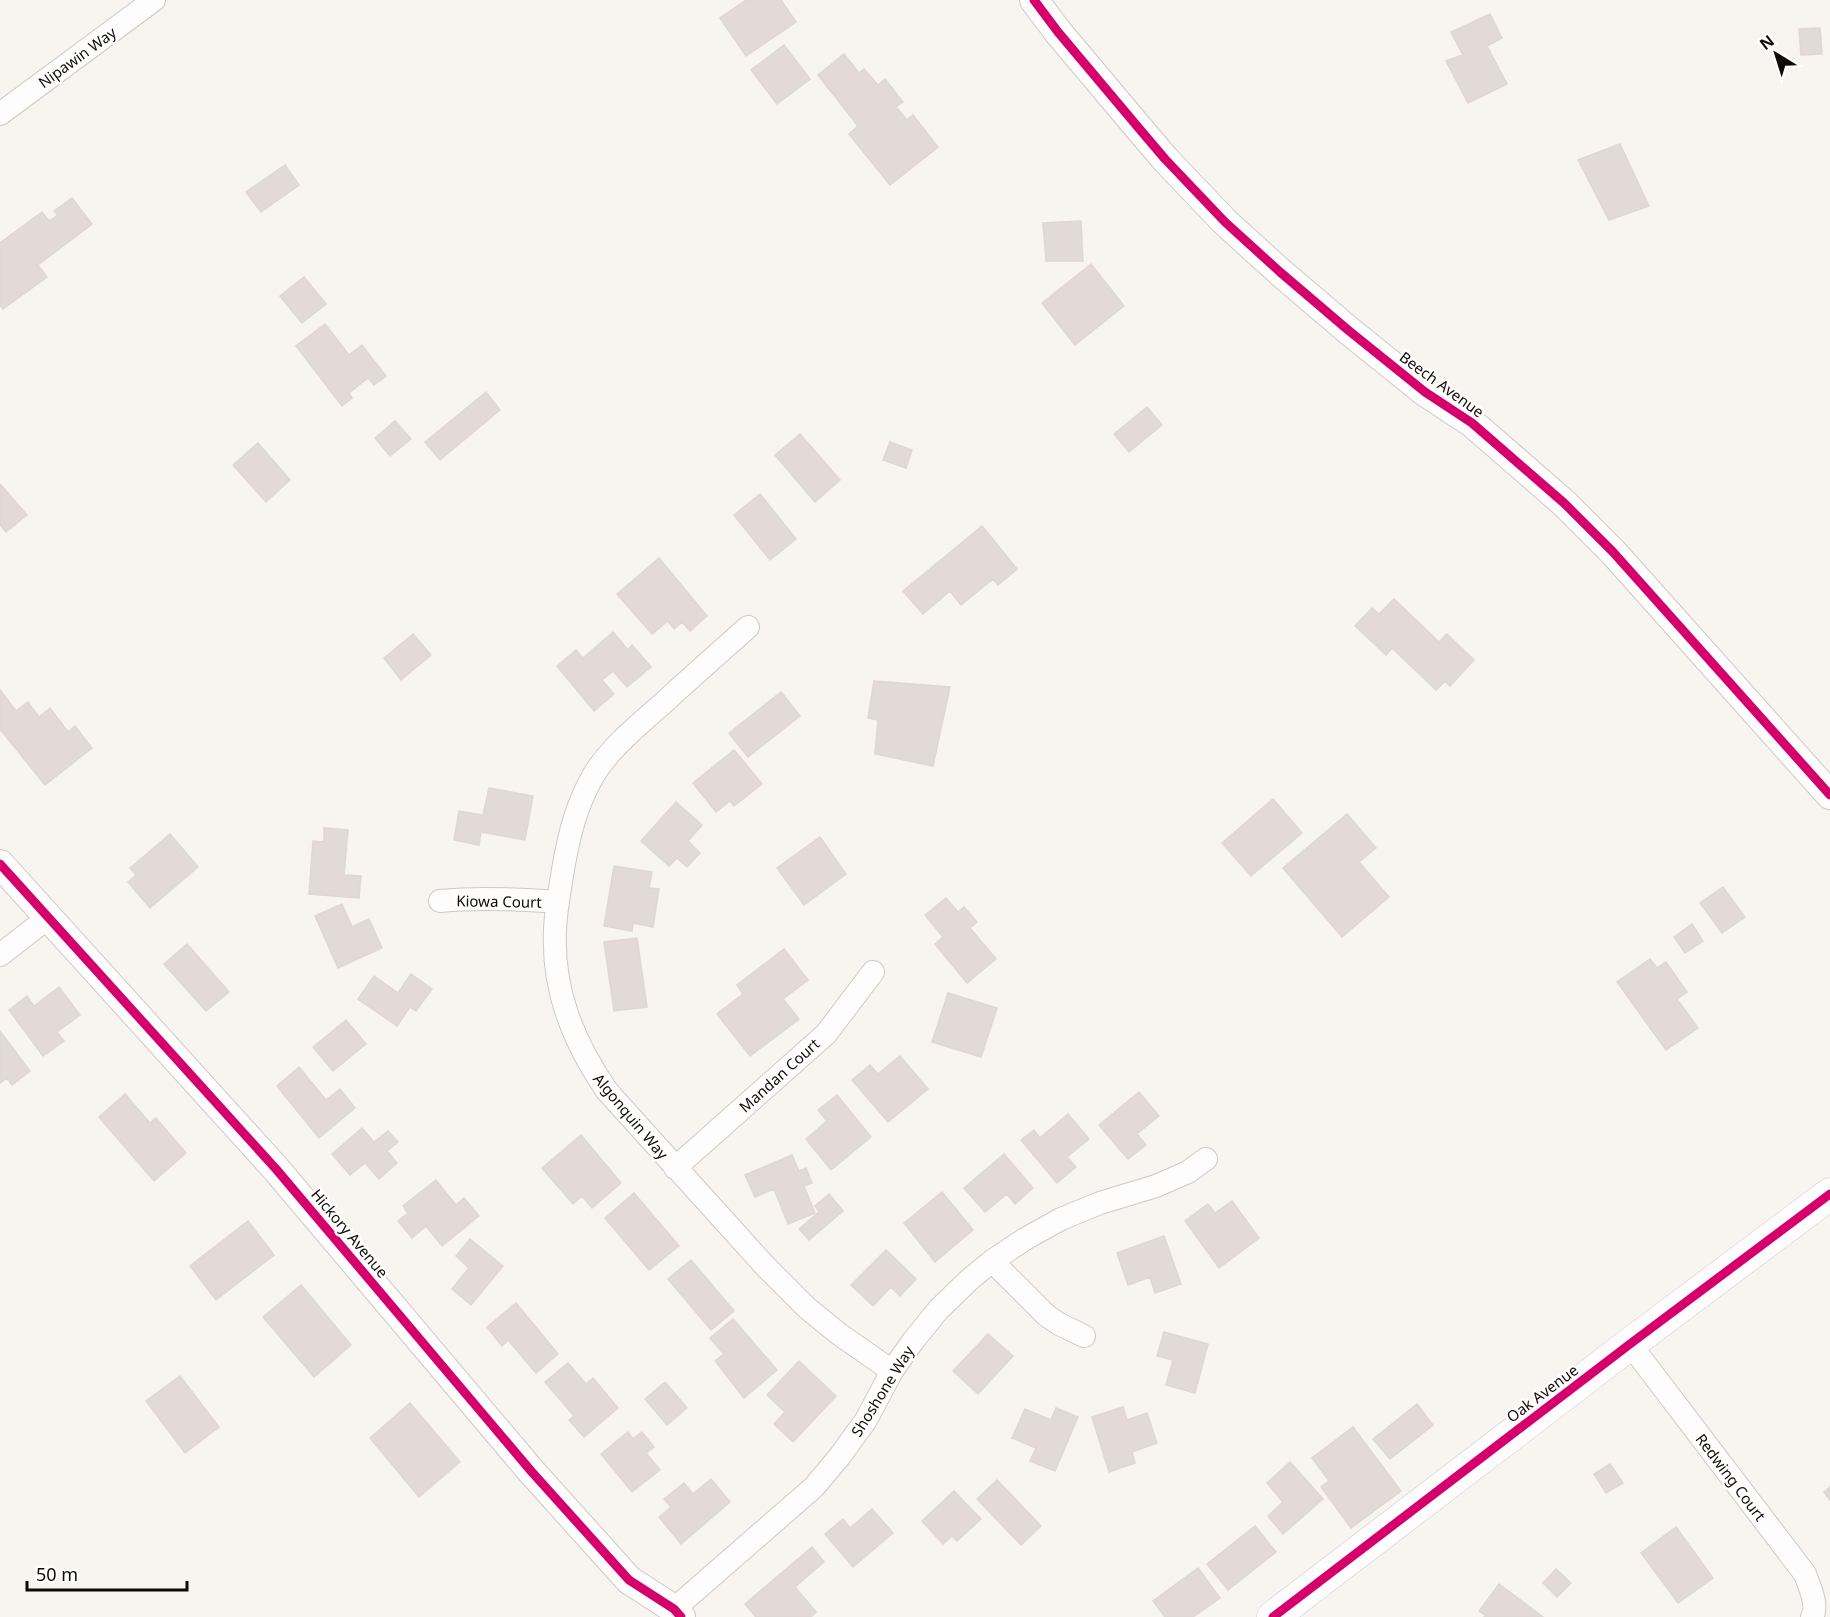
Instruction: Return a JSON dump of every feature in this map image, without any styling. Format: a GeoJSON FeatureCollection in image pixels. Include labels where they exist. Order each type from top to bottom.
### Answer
{"type":"FeatureCollection","features":[{"type":"Feature","properties":{"kind":"main road","name":"Oak Avenue"},"geometry":{"type":"LineString","coordinates":[[1273,1617],[1830,1194]]}},
{"type":"Feature","properties":{"kind":"street","name":"Nipawin Way"},"geometry":{"type":"LineString","coordinates":[[0,114],[154,0]]}},
{"type":"Feature","properties":{"kind":"street","name":"Beech Avenue"},"geometry":{"type":"LineString","coordinates":[[1034,0],[1144,134],[1225,222],[1348,330],[1425,392],[1472,423],[1564,503],[1612,552],[1830,795]]}},
{"type":"Feature","properties":{"kind":"street","name":"Algonquin Way"},"geometry":{"type":"LineString","coordinates":[[748,627],[619,743],[597,771],[580,802],[568,836],[557,902],[556,965],[562,999],[572,1031],[587,1062],[607,1091],[675,1168],[807,1308],[839,1334],[892,1371]]}},
{"type":"Feature","properties":{"kind":"street","name":"Hickory Avenue"},"geometry":{"type":"LineString","coordinates":[[0,864],[276,1169],[531,1471],[629,1580],[678,1613]]}},
{"type":"Feature","properties":{"kind":"street","name":"Kiowa Court"},"geometry":{"type":"LineString","coordinates":[[440,901],[500,898],[557,902]]}},
{"type":"Feature","properties":{"kind":"street"},"geometry":{"type":"LineString","coordinates":[[0,955],[49,917]]}},
{"type":"Feature","properties":{"kind":"street","name":"Mandan Court"},"geometry":{"type":"LineString","coordinates":[[675,1168],[826,1034],[873,972]]}},
{"type":"Feature","properties":{"kind":"street","name":"Shoshone Way"},"geometry":{"type":"LineString","coordinates":[[678,1613],[814,1487],[866,1420],[892,1371],[913,1341],[939,1309],[969,1280],[1025,1239],[1061,1219],[1100,1203],[1156,1186],[1188,1172],[1206,1159]]}},
{"type":"Feature","properties":{"kind":"street"},"geometry":{"type":"LineString","coordinates":[[992,1261],[1046,1315],[1084,1336]]}},
{"type":"Feature","properties":{"kind":"street","name":"Redwing Court"},"geometry":{"type":"LineString","coordinates":[[1630,1344],[1805,1574],[1813,1599],[1815,1613],[1812,1617]]}},
{"type":"Feature","properties":{"kind":"building"},"geometry":{"type":"Polygon","coordinates":[[[746,0],[781,0],[796,22],[746,56],[720,18],[746,0]]]}},
{"type":"Feature","properties":{"kind":"building"},"geometry":{"type":"Polygon","coordinates":[[[1490,14],[1502,38],[1487,46],[1507,84],[1468,103],[1446,61],[1463,55],[1451,32],[1490,14]]]}},
{"type":"Feature","properties":{"kind":"building"},"geometry":{"type":"Polygon","coordinates":[[[1820,28],[1822,54],[1801,55],[1799,29],[1820,28]]]}},
{"type":"Feature","properties":{"kind":"building"},"geometry":{"type":"Polygon","coordinates":[[[784,45],[810,79],[777,104],[751,70],[784,45]]]}},
{"type":"Feature","properties":{"kind":"building"},"geometry":{"type":"Polygon","coordinates":[[[844,54],[859,73],[864,69],[878,85],[885,79],[903,102],[896,107],[907,120],[913,115],[938,147],[890,185],[849,134],[858,126],[818,75],[844,54]]]}},
{"type":"Feature","properties":{"kind":"building"},"geometry":{"type":"Polygon","coordinates":[[[1620,144],[1649,206],[1609,220],[1578,160],[1620,144]]]}},
{"type":"Feature","properties":{"kind":"building"},"geometry":{"type":"Polygon","coordinates":[[[285,165],[299,185],[261,212],[246,192],[285,165]]]}},
{"type":"Feature","properties":{"kind":"building"},"geometry":{"type":"Polygon","coordinates":[[[72,198],[92,224],[38,265],[47,277],[3,309],[0,305],[0,243],[42,212],[49,221],[58,215],[54,211],[72,198]]]}},
{"type":"Feature","properties":{"kind":"building"},"geometry":{"type":"Polygon","coordinates":[[[1081,221],[1083,261],[1046,261],[1043,223],[1081,221]]]}},
{"type":"Feature","properties":{"kind":"building"},"geometry":{"type":"Polygon","coordinates":[[[1091,264],[1124,306],[1075,345],[1042,303],[1091,264]]]}},
{"type":"Feature","properties":{"kind":"building"},"geometry":{"type":"Polygon","coordinates":[[[304,277],[326,304],[302,323],[280,296],[304,277]]]}},
{"type":"Feature","properties":{"kind":"building"},"geometry":{"type":"Polygon","coordinates":[[[325,324],[349,355],[362,345],[386,376],[374,385],[368,378],[349,393],[352,398],[342,406],[296,346],[325,324]]]}},
{"type":"Feature","properties":{"kind":"building"},"geometry":{"type":"Polygon","coordinates":[[[486,392],[500,410],[440,460],[425,442],[486,392]]]}},
{"type":"Feature","properties":{"kind":"building"},"geometry":{"type":"Polygon","coordinates":[[[1147,407],[1162,425],[1129,452],[1114,434],[1147,407]]]}},
{"type":"Feature","properties":{"kind":"building"},"geometry":{"type":"Polygon","coordinates":[[[395,421],[411,439],[390,456],[375,438],[395,421]]]}},
{"type":"Feature","properties":{"kind":"building"},"geometry":{"type":"Polygon","coordinates":[[[800,434],[840,480],[815,502],[775,455],[800,434]]]}},
{"type":"Feature","properties":{"kind":"building"},"geometry":{"type":"Polygon","coordinates":[[[890,442],[912,450],[906,468],[883,460],[890,442]]]}},
{"type":"Feature","properties":{"kind":"building"},"geometry":{"type":"Polygon","coordinates":[[[258,443],[290,480],[266,502],[233,465],[258,443]]]}},
{"type":"Feature","properties":{"kind":"building"},"geometry":{"type":"Polygon","coordinates":[[[0,484],[27,515],[6,532],[0,525],[0,484]]]}},
{"type":"Feature","properties":{"kind":"building"},"geometry":{"type":"Polygon","coordinates":[[[760,494],[796,539],[770,560],[734,515],[760,494]]]}},
{"type":"Feature","properties":{"kind":"building"},"geometry":{"type":"Polygon","coordinates":[[[982,526],[1017,569],[998,585],[993,579],[961,605],[950,591],[923,614],[903,591],[982,526]]]}},
{"type":"Feature","properties":{"kind":"building"},"geometry":{"type":"Polygon","coordinates":[[[659,558],[707,616],[690,631],[682,622],[674,629],[668,621],[652,634],[617,594],[659,558]]]}},
{"type":"Feature","properties":{"kind":"building"},"geometry":{"type":"Polygon","coordinates":[[[1394,599],[1439,642],[1447,634],[1474,660],[1450,686],[1445,681],[1436,690],[1392,648],[1386,655],[1355,626],[1372,608],[1379,614],[1394,599]]]}},
{"type":"Feature","properties":{"kind":"building"},"geometry":{"type":"Polygon","coordinates":[[[613,632],[628,650],[632,645],[651,667],[627,687],[613,671],[602,680],[614,694],[594,711],[557,666],[576,650],[583,658],[613,632]]]}},
{"type":"Feature","properties":{"kind":"building"},"geometry":{"type":"Polygon","coordinates":[[[413,634],[431,655],[401,680],[384,658],[413,634]]]}},
{"type":"Feature","properties":{"kind":"building"},"geometry":{"type":"Polygon","coordinates":[[[874,681],[950,687],[933,766],[875,754],[878,720],[868,718],[874,681]]]}},
{"type":"Feature","properties":{"kind":"building"},"geometry":{"type":"Polygon","coordinates":[[[0,690],[16,711],[28,702],[39,717],[50,708],[68,732],[75,726],[92,748],[45,785],[0,729],[0,690]]]}},
{"type":"Feature","properties":{"kind":"building"},"geometry":{"type":"Polygon","coordinates":[[[781,692],[800,716],[748,757],[729,733],[781,692]]]}},
{"type":"Feature","properties":{"kind":"building"},"geometry":{"type":"Polygon","coordinates":[[[734,750],[762,784],[734,806],[730,801],[716,812],[693,783],[734,750]]]}},
{"type":"Feature","properties":{"kind":"building"},"geometry":{"type":"Polygon","coordinates":[[[489,788],[533,796],[525,840],[481,832],[479,845],[454,840],[459,811],[483,815],[489,788]]]}},
{"type":"Feature","properties":{"kind":"building"},"geometry":{"type":"Polygon","coordinates":[[[1273,799],[1302,833],[1251,876],[1222,843],[1273,799]]]}},
{"type":"Feature","properties":{"kind":"building"},"geometry":{"type":"Polygon","coordinates":[[[676,802],[702,825],[688,841],[700,853],[687,867],[677,858],[669,866],[641,841],[676,802]]]}},
{"type":"Feature","properties":{"kind":"building"},"geometry":{"type":"Polygon","coordinates":[[[1347,814],[1376,848],[1359,862],[1389,897],[1342,937],[1283,868],[1347,814]]]}},
{"type":"Feature","properties":{"kind":"building"},"geometry":{"type":"Polygon","coordinates":[[[324,828],[348,830],[344,875],[361,876],[359,898],[309,894],[313,841],[324,842],[324,828]]]}},
{"type":"Feature","properties":{"kind":"building"},"geometry":{"type":"Polygon","coordinates":[[[170,834],[198,867],[150,908],[128,882],[136,875],[130,868],[170,834]]]}},
{"type":"Feature","properties":{"kind":"building"},"geometry":{"type":"Polygon","coordinates":[[[820,837],[846,874],[804,905],[777,868],[820,837]]]}},
{"type":"Feature","properties":{"kind":"building"},"geometry":{"type":"Polygon","coordinates":[[[614,866],[652,872],[649,888],[659,889],[653,927],[633,923],[632,931],[604,926],[614,866]]]}},
{"type":"Feature","properties":{"kind":"building"},"geometry":{"type":"Polygon","coordinates":[[[1723,887],[1745,917],[1722,933],[1700,903],[1723,887]]]}},
{"type":"Feature","properties":{"kind":"building"},"geometry":{"type":"Polygon","coordinates":[[[946,898],[958,912],[964,907],[977,922],[970,928],[996,959],[967,983],[935,944],[943,937],[925,915],[946,898]]]}},
{"type":"Feature","properties":{"kind":"building"},"geometry":{"type":"Polygon","coordinates":[[[342,904],[352,927],[369,919],[382,948],[338,968],[315,916],[342,904]]]}},
{"type":"Feature","properties":{"kind":"building"},"geometry":{"type":"Polygon","coordinates":[[[1692,924],[1703,941],[1685,953],[1674,937],[1692,924]]]}},
{"type":"Feature","properties":{"kind":"building"},"geometry":{"type":"Polygon","coordinates":[[[637,938],[647,1007],[614,1011],[604,942],[637,938]]]}},
{"type":"Feature","properties":{"kind":"building"},"geometry":{"type":"Polygon","coordinates":[[[187,944],[229,992],[206,1011],[164,964],[187,944]]]}},
{"type":"Feature","properties":{"kind":"building"},"geometry":{"type":"Polygon","coordinates":[[[784,949],[808,980],[783,999],[799,1019],[750,1056],[717,1014],[743,994],[737,985],[784,949]]]}},
{"type":"Feature","properties":{"kind":"building"},"geometry":{"type":"Polygon","coordinates":[[[1650,959],[1657,968],[1666,962],[1687,992],[1677,999],[1698,1028],[1666,1050],[1617,982],[1650,959]]]}},
{"type":"Feature","properties":{"kind":"building"},"geometry":{"type":"Polygon","coordinates":[[[411,974],[432,989],[416,1011],[410,1007],[397,1026],[358,999],[374,976],[398,993],[411,974]]]}},
{"type":"Feature","properties":{"kind":"building"},"geometry":{"type":"Polygon","coordinates":[[[59,987],[80,1015],[57,1032],[64,1041],[43,1056],[9,1010],[27,996],[34,1006],[59,987]]]}},
{"type":"Feature","properties":{"kind":"building"},"geometry":{"type":"Polygon","coordinates":[[[948,993],[997,1008],[981,1057],[932,1042],[948,993]]]}},
{"type":"Feature","properties":{"kind":"building"},"geometry":{"type":"Polygon","coordinates":[[[346,1020],[366,1044],[333,1071],[313,1047],[346,1020]]]}},
{"type":"Feature","properties":{"kind":"building"},"geometry":{"type":"Polygon","coordinates":[[[0,1031],[30,1071],[12,1085],[7,1078],[0,1083],[0,1031]]]}},
{"type":"Feature","properties":{"kind":"building"},"geometry":{"type":"Polygon","coordinates":[[[900,1056],[928,1089],[888,1122],[852,1080],[870,1065],[878,1074],[900,1056]]]}},
{"type":"Feature","properties":{"kind":"building"},"geometry":{"type":"Polygon","coordinates":[[[299,1067],[326,1100],[340,1089],[355,1108],[319,1138],[277,1086],[299,1067]]]}},
{"type":"Feature","properties":{"kind":"building"},"geometry":{"type":"Polygon","coordinates":[[[1139,1092],[1159,1116],[1137,1134],[1146,1145],[1128,1159],[1099,1125],[1139,1092]]]}},
{"type":"Feature","properties":{"kind":"building"},"geometry":{"type":"Polygon","coordinates":[[[125,1094],[150,1123],[156,1118],[186,1153],[154,1181],[99,1117],[125,1094]]]}},
{"type":"Feature","properties":{"kind":"building"},"geometry":{"type":"Polygon","coordinates":[[[837,1095],[871,1137],[831,1170],[806,1139],[827,1121],[818,1110],[837,1095]]]}},
{"type":"Feature","properties":{"kind":"building"},"geometry":{"type":"Polygon","coordinates":[[[1068,1114],[1089,1139],[1067,1157],[1076,1167],[1057,1183],[1021,1140],[1034,1130],[1040,1138],[1068,1114]]]}},
{"type":"Feature","properties":{"kind":"building"},"geometry":{"type":"Polygon","coordinates":[[[362,1128],[374,1142],[388,1131],[398,1142],[387,1151],[397,1163],[379,1179],[365,1163],[350,1175],[332,1154],[362,1128]]]}},
{"type":"Feature","properties":{"kind":"building"},"geometry":{"type":"Polygon","coordinates":[[[581,1135],[621,1183],[592,1208],[582,1196],[573,1204],[542,1168],[581,1135]]]}},
{"type":"Feature","properties":{"kind":"building"},"geometry":{"type":"Polygon","coordinates":[[[1004,1154],[1033,1188],[1015,1204],[1007,1194],[985,1212],[964,1188],[1004,1154]]]}},
{"type":"Feature","properties":{"kind":"building"},"geometry":{"type":"Polygon","coordinates":[[[792,1155],[799,1171],[806,1168],[812,1183],[804,1186],[815,1213],[788,1224],[774,1189],[755,1197],[745,1175],[792,1155]]]}},
{"type":"Feature","properties":{"kind":"building"},"geometry":{"type":"Polygon","coordinates":[[[436,1180],[456,1205],[464,1198],[479,1216],[442,1246],[426,1226],[412,1238],[398,1221],[408,1213],[403,1206],[436,1180]]]}},
{"type":"Feature","properties":{"kind":"building"},"geometry":{"type":"Polygon","coordinates":[[[942,1192],[973,1230],[935,1262],[904,1223],[942,1192]]]}},
{"type":"Feature","properties":{"kind":"building"},"geometry":{"type":"Polygon","coordinates":[[[634,1193],[679,1246],[649,1270],[605,1218],[634,1193]]]}},
{"type":"Feature","properties":{"kind":"building"},"geometry":{"type":"Polygon","coordinates":[[[829,1194],[843,1211],[809,1240],[799,1229],[819,1212],[815,1206],[829,1194]]]}},
{"type":"Feature","properties":{"kind":"building"},"geometry":{"type":"Polygon","coordinates":[[[1232,1201],[1259,1238],[1219,1268],[1185,1221],[1208,1204],[1215,1213],[1232,1201]]]}},
{"type":"Feature","properties":{"kind":"building"},"geometry":{"type":"Polygon","coordinates":[[[248,1221],[274,1255],[216,1300],[190,1266],[248,1221]]]}},
{"type":"Feature","properties":{"kind":"building"},"geometry":{"type":"Polygon","coordinates":[[[1164,1236],[1181,1284],[1155,1293],[1150,1277],[1128,1285],[1117,1253],[1164,1236]]]}},
{"type":"Feature","properties":{"kind":"building"},"geometry":{"type":"Polygon","coordinates":[[[470,1239],[503,1266],[471,1305],[452,1289],[469,1268],[456,1256],[470,1239]]]}},
{"type":"Feature","properties":{"kind":"building"},"geometry":{"type":"Polygon","coordinates":[[[886,1250],[916,1279],[900,1296],[891,1287],[873,1306],[851,1285],[886,1250]]]}},
{"type":"Feature","properties":{"kind":"building"},"geometry":{"type":"Polygon","coordinates":[[[691,1260],[734,1311],[711,1330],[668,1279],[691,1260]]]}},
{"type":"Feature","properties":{"kind":"building"},"geometry":{"type":"Polygon","coordinates":[[[301,1285],[351,1345],[314,1377],[263,1317],[301,1285]]]}},
{"type":"Feature","properties":{"kind":"building"},"geometry":{"type":"Polygon","coordinates":[[[516,1303],[558,1354],[536,1373],[508,1340],[502,1346],[487,1327],[516,1303]]]}},
{"type":"Feature","properties":{"kind":"building"},"geometry":{"type":"Polygon","coordinates":[[[733,1319],[777,1370],[744,1398],[715,1361],[724,1354],[710,1338],[733,1319]]]}},
{"type":"Feature","properties":{"kind":"building"},"geometry":{"type":"Polygon","coordinates":[[[1164,1332],[1208,1344],[1195,1393],[1166,1385],[1173,1360],[1157,1356],[1164,1332]]]}},
{"type":"Feature","properties":{"kind":"building"},"geometry":{"type":"Polygon","coordinates":[[[988,1334],[1013,1356],[978,1394],[953,1371],[988,1334]]]}},
{"type":"Feature","properties":{"kind":"building"},"geometry":{"type":"Polygon","coordinates":[[[799,1361],[836,1396],[793,1442],[774,1424],[785,1412],[767,1395],[799,1361]]]}},
{"type":"Feature","properties":{"kind":"building"},"geometry":{"type":"Polygon","coordinates":[[[568,1363],[586,1384],[593,1378],[618,1408],[584,1437],[569,1420],[574,1416],[545,1382],[568,1363]]]}},
{"type":"Feature","properties":{"kind":"building"},"geometry":{"type":"Polygon","coordinates":[[[180,1376],[219,1427],[185,1453],[146,1401],[180,1376]]]}},
{"type":"Feature","properties":{"kind":"building"},"geometry":{"type":"Polygon","coordinates":[[[665,1382],[687,1408],[667,1425],[645,1399],[665,1382]]]}},
{"type":"Feature","properties":{"kind":"building"},"geometry":{"type":"Polygon","coordinates":[[[410,1403],[460,1462],[419,1497],[370,1438],[410,1403]]]}},
{"type":"Feature","properties":{"kind":"building"},"geometry":{"type":"Polygon","coordinates":[[[1417,1404],[1433,1425],[1390,1459],[1373,1439],[1417,1404]]]}},
{"type":"Feature","properties":{"kind":"building"},"geometry":{"type":"Polygon","coordinates":[[[1123,1407],[1127,1420],[1147,1413],[1157,1443],[1132,1452],[1135,1463],[1109,1472],[1092,1417],[1123,1407]]]}},
{"type":"Feature","properties":{"kind":"building"},"geometry":{"type":"Polygon","coordinates":[[[1056,1408],[1078,1417],[1055,1471],[1030,1461],[1036,1448],[1012,1438],[1025,1409],[1051,1420],[1056,1408]]]}},
{"type":"Feature","properties":{"kind":"building"},"geometry":{"type":"Polygon","coordinates":[[[1353,1427],[1401,1491],[1351,1528],[1321,1487],[1329,1481],[1312,1458],[1353,1427]]]}},
{"type":"Feature","properties":{"kind":"building"},"geometry":{"type":"Polygon","coordinates":[[[628,1432],[633,1439],[642,1432],[654,1447],[646,1453],[660,1470],[632,1492],[601,1454],[628,1432]]]}},
{"type":"Feature","properties":{"kind":"building"},"geometry":{"type":"Polygon","coordinates":[[[1290,1462],[1323,1499],[1283,1534],[1268,1516],[1283,1502],[1267,1483],[1290,1462]]]}},
{"type":"Feature","properties":{"kind":"building"},"geometry":{"type":"Polygon","coordinates":[[[1610,1464],[1623,1483],[1606,1493],[1594,1474],[1610,1464]]]}},
{"type":"Feature","properties":{"kind":"building"},"geometry":{"type":"Polygon","coordinates":[[[711,1479],[730,1502],[681,1544],[659,1517],[671,1507],[664,1499],[684,1483],[693,1494],[711,1479]]]}},
{"type":"Feature","properties":{"kind":"building"},"geometry":{"type":"Polygon","coordinates":[[[997,1480],[1041,1526],[1021,1545],[977,1499],[997,1480]]]}},
{"type":"Feature","properties":{"kind":"building"},"geometry":{"type":"Polygon","coordinates":[[[1830,1487],[1830,1500],[1824,1492],[1830,1487]]]}},
{"type":"Feature","properties":{"kind":"building"},"geometry":{"type":"Polygon","coordinates":[[[954,1491],[981,1519],[957,1541],[952,1536],[943,1544],[922,1521],[954,1491]]]}},
{"type":"Feature","properties":{"kind":"building"},"geometry":{"type":"Polygon","coordinates":[[[872,1509],[893,1533],[853,1567],[825,1534],[843,1519],[850,1528],[872,1509]]]}},
{"type":"Feature","properties":{"kind":"building"},"geometry":{"type":"Polygon","coordinates":[[[1255,1526],[1276,1552],[1228,1590],[1207,1564],[1255,1526]]]}},
{"type":"Feature","properties":{"kind":"building"},"geometry":{"type":"Polygon","coordinates":[[[1676,1527],[1713,1578],[1678,1603],[1641,1553],[1676,1527]]]}},
{"type":"Feature","properties":{"kind":"building"},"geometry":{"type":"Polygon","coordinates":[[[812,1547],[824,1562],[795,1587],[816,1612],[811,1617],[756,1617],[745,1604],[812,1547]]]}},
{"type":"Feature","properties":{"kind":"building"},"geometry":{"type":"Polygon","coordinates":[[[1198,1568],[1220,1598],[1193,1617],[1165,1617],[1153,1601],[1198,1568]]]}},
{"type":"Feature","properties":{"kind":"building"},"geometry":{"type":"Polygon","coordinates":[[[1556,1569],[1571,1583],[1557,1597],[1543,1583],[1556,1569]]]}},
{"type":"Feature","properties":{"kind":"building"},"geometry":{"type":"Polygon","coordinates":[[[1499,1584],[1543,1617],[1484,1617],[1485,1615],[1479,1611],[1499,1584]]]}},
{"type":"Feature","properties":{"kind":"cycle path"},"geometry":{"type":"LineString","coordinates":[[1034,0],[1058,32],[1165,159],[1225,222],[1348,330],[1425,392],[1472,423],[1564,503],[1613,552],[1830,795]]}},
{"type":"Feature","properties":{"kind":"cycle path"},"geometry":{"type":"LineString","coordinates":[[0,864],[276,1169],[531,1471],[629,1580],[674,1609],[681,1617]]}},
{"type":"Feature","properties":{"kind":"cycle path"},"geometry":{"type":"LineString","coordinates":[[1273,1617],[1830,1194]]}}]}
